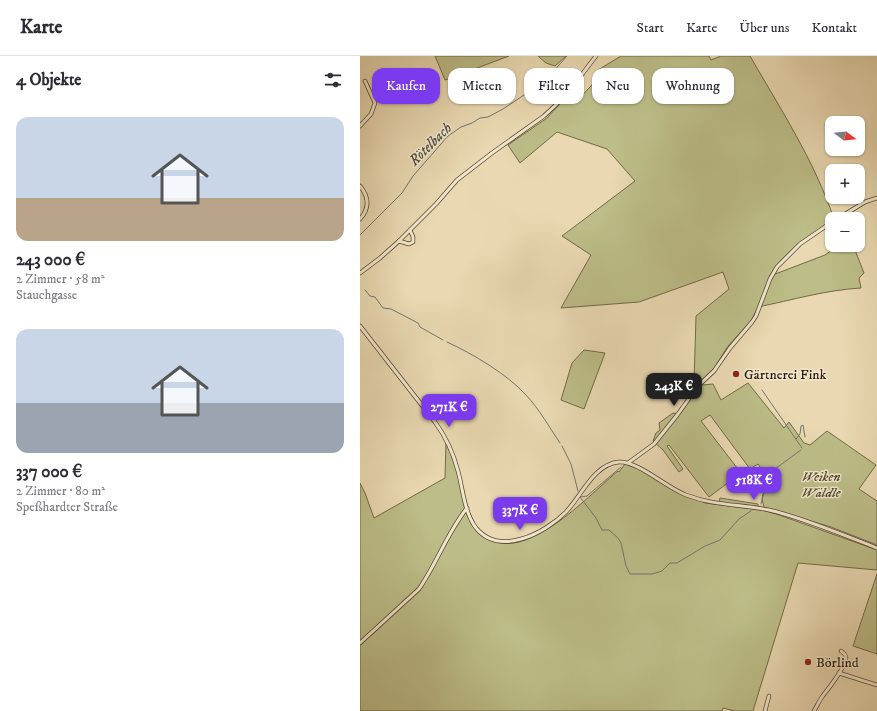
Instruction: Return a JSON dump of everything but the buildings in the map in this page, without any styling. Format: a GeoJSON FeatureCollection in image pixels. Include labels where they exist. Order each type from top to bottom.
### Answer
{"type":"FeatureCollection","features":[{"type":"Feature","properties":{"kind":"street"},"geometry":{"type":"LineString","coordinates":[[360,273],[399,241],[436,204],[457,180],[544,116],[560,101],[596,56]]}},
{"type":"Feature","properties":{"kind":"street"},"geometry":{"type":"LineString","coordinates":[[360,126],[371,114],[375,103],[365,81]]}},
{"type":"Feature","properties":{"kind":"street"},"geometry":{"type":"LineString","coordinates":[[360,186],[364,191],[368,202],[367,210],[360,219]]}},
{"type":"Feature","properties":{"kind":"street"},"geometry":{"type":"LineString","coordinates":[[849,212],[865,202],[877,198]]}},
{"type":"Feature","properties":{"kind":"street"},"geometry":{"type":"LineString","coordinates":[[628,463],[654,444],[698,386],[714,371],[730,348],[752,322],[756,316],[770,279],[777,267],[800,244],[825,227]]}},
{"type":"Feature","properties":{"kind":"street"},"geometry":{"type":"LineString","coordinates":[[399,241],[409,244],[413,242],[413,237],[410,230]]}},
{"type":"Feature","properties":{"kind":"street"},"geometry":{"type":"LineString","coordinates":[[360,327],[444,435],[454,457],[471,520],[483,535],[488,538],[503,542],[520,539],[555,522],[578,497],[597,472],[612,463],[620,462],[639,467],[675,490],[697,499],[710,503],[775,512],[830,530],[877,548]]}},
{"type":"Feature","properties":{"kind":"street"},"geometry":{"type":"LineString","coordinates":[[360,642],[419,589],[426,579],[440,549],[467,508]]}},
{"type":"Feature","properties":{"kind":"street"},"geometry":{"type":"LineString","coordinates":[[814,711],[846,661],[844,653],[841,651]]}},
{"type":"Feature","properties":{"kind":"street"},"geometry":{"type":"LineString","coordinates":[[839,673],[877,685]]}},
{"type":"Feature","properties":{"kind":"street"},"geometry":{"type":"LineString","coordinates":[[765,711],[769,696]]}},
{"type":"Feature","properties":{"kind":"green space"},"geometry":{"type":"Polygon","coordinates":[[[435,56],[509,56],[477,68],[448,68],[448,79],[445,80],[435,56]]]}},
{"type":"Feature","properties":{"kind":"green space"},"geometry":{"type":"Polygon","coordinates":[[[538,56],[566,56],[555,66],[546,63],[538,56]]]}},
{"type":"Feature","properties":{"kind":"green space","name":"Weiken Wäldle"},"geometry":{"type":"Polygon","coordinates":[[[621,56],[709,56],[711,60],[721,56],[750,56],[785,116],[817,176],[825,195],[825,204],[829,204],[831,212],[825,212],[825,226],[782,259],[770,276],[825,255],[829,252],[856,252],[864,273],[859,278],[861,288],[822,293],[758,307],[751,321],[728,346],[713,370],[700,383],[702,385],[713,384],[721,400],[748,383],[784,428],[789,422],[804,443],[810,445],[827,431],[876,465],[859,489],[877,501],[877,545],[831,527],[764,507],[762,499],[768,473],[765,474],[758,464],[750,469],[710,415],[701,421],[741,473],[709,497],[669,445],[667,446],[683,469],[679,472],[663,450],[653,441],[656,433],[660,430],[659,423],[673,413],[680,414],[695,393],[689,389],[694,383],[696,316],[729,289],[723,272],[639,302],[561,308],[591,255],[562,236],[635,181],[607,149],[557,132],[520,163],[508,145],[547,118],[560,104],[584,104],[584,93],[592,85],[592,104],[644,104],[644,68],[601,68],[621,56]]]}},
{"type":"Feature","properties":{"kind":"green space"},"geometry":{"type":"Polygon","coordinates":[[[584,350],[605,353],[584,409],[561,400],[572,363],[584,350]]]}},
{"type":"Feature","properties":{"kind":"green space"},"geometry":{"type":"Polygon","coordinates":[[[446,442],[458,475],[464,504],[468,513],[479,533],[493,541],[509,544],[525,540],[543,532],[560,521],[577,507],[618,471],[619,472],[625,464],[638,469],[674,491],[705,503],[762,510],[877,550],[877,570],[798,563],[753,711],[735,711],[723,708],[722,711],[360,711],[360,483],[374,518],[445,478],[446,442]]]}},
{"type":"Feature","properties":{"kind":"green space"},"geometry":{"type":"Polygon","coordinates":[[[720,498],[758,504],[758,507],[719,502],[720,498]]]}},
{"type":"Feature","properties":{"kind":"green space"},"geometry":{"type":"Polygon","coordinates":[[[877,574],[877,654],[853,646],[877,574]]]}},
{"type":"Feature","properties":{"kind":"waterway","name":"Rötelbach"},"geometry":{"type":"LineString","coordinates":[[360,235],[402,193],[413,176],[448,136],[461,127],[480,118],[488,117],[503,109],[527,93],[552,73],[567,56]]}},
{"type":"Feature","properties":{"kind":"waterway"},"geometry":{"type":"LineString","coordinates":[[365,290],[370,296],[375,297],[383,308],[391,309],[418,323],[420,327],[443,340]]}},
{"type":"Feature","properties":{"kind":"waterway"},"geometry":{"type":"LineString","coordinates":[[447,342],[468,352],[489,365],[518,387],[536,407],[560,443]]}},
{"type":"Feature","properties":{"kind":"waterway"},"geometry":{"type":"LineString","coordinates":[[762,390],[802,448]]}},
{"type":"Feature","properties":{"kind":"waterway"},"geometry":{"type":"LineString","coordinates":[[796,439],[800,434],[801,426],[803,425],[805,437]]}},
{"type":"Feature","properties":{"kind":"waterway"},"geometry":{"type":"LineString","coordinates":[[562,446],[571,464],[578,491]]}},
{"type":"Feature","properties":{"kind":"waterway"},"geometry":{"type":"LineString","coordinates":[[761,504],[768,474],[801,450]]}},
{"type":"Feature","properties":{"kind":"waterway"},"geometry":{"type":"LineString","coordinates":[[581,497],[587,496],[621,467]]}},
{"type":"Feature","properties":{"kind":"waterway"},"geometry":{"type":"LineString","coordinates":[[580,497],[596,518],[602,530],[609,530],[618,538],[621,543],[626,566],[630,574],[652,574],[662,571],[670,563],[677,563],[705,546],[720,540],[739,519],[751,511]]}},
{"type":"Feature","properties":{"kind":"place","name":"Gärtnerei Fink"},"geometry":{"type":"Point","coordinates":[736,374]}},
{"type":"Feature","properties":{"kind":"place","name":"Börlind"},"geometry":{"type":"Point","coordinates":[808,662]}}]}
